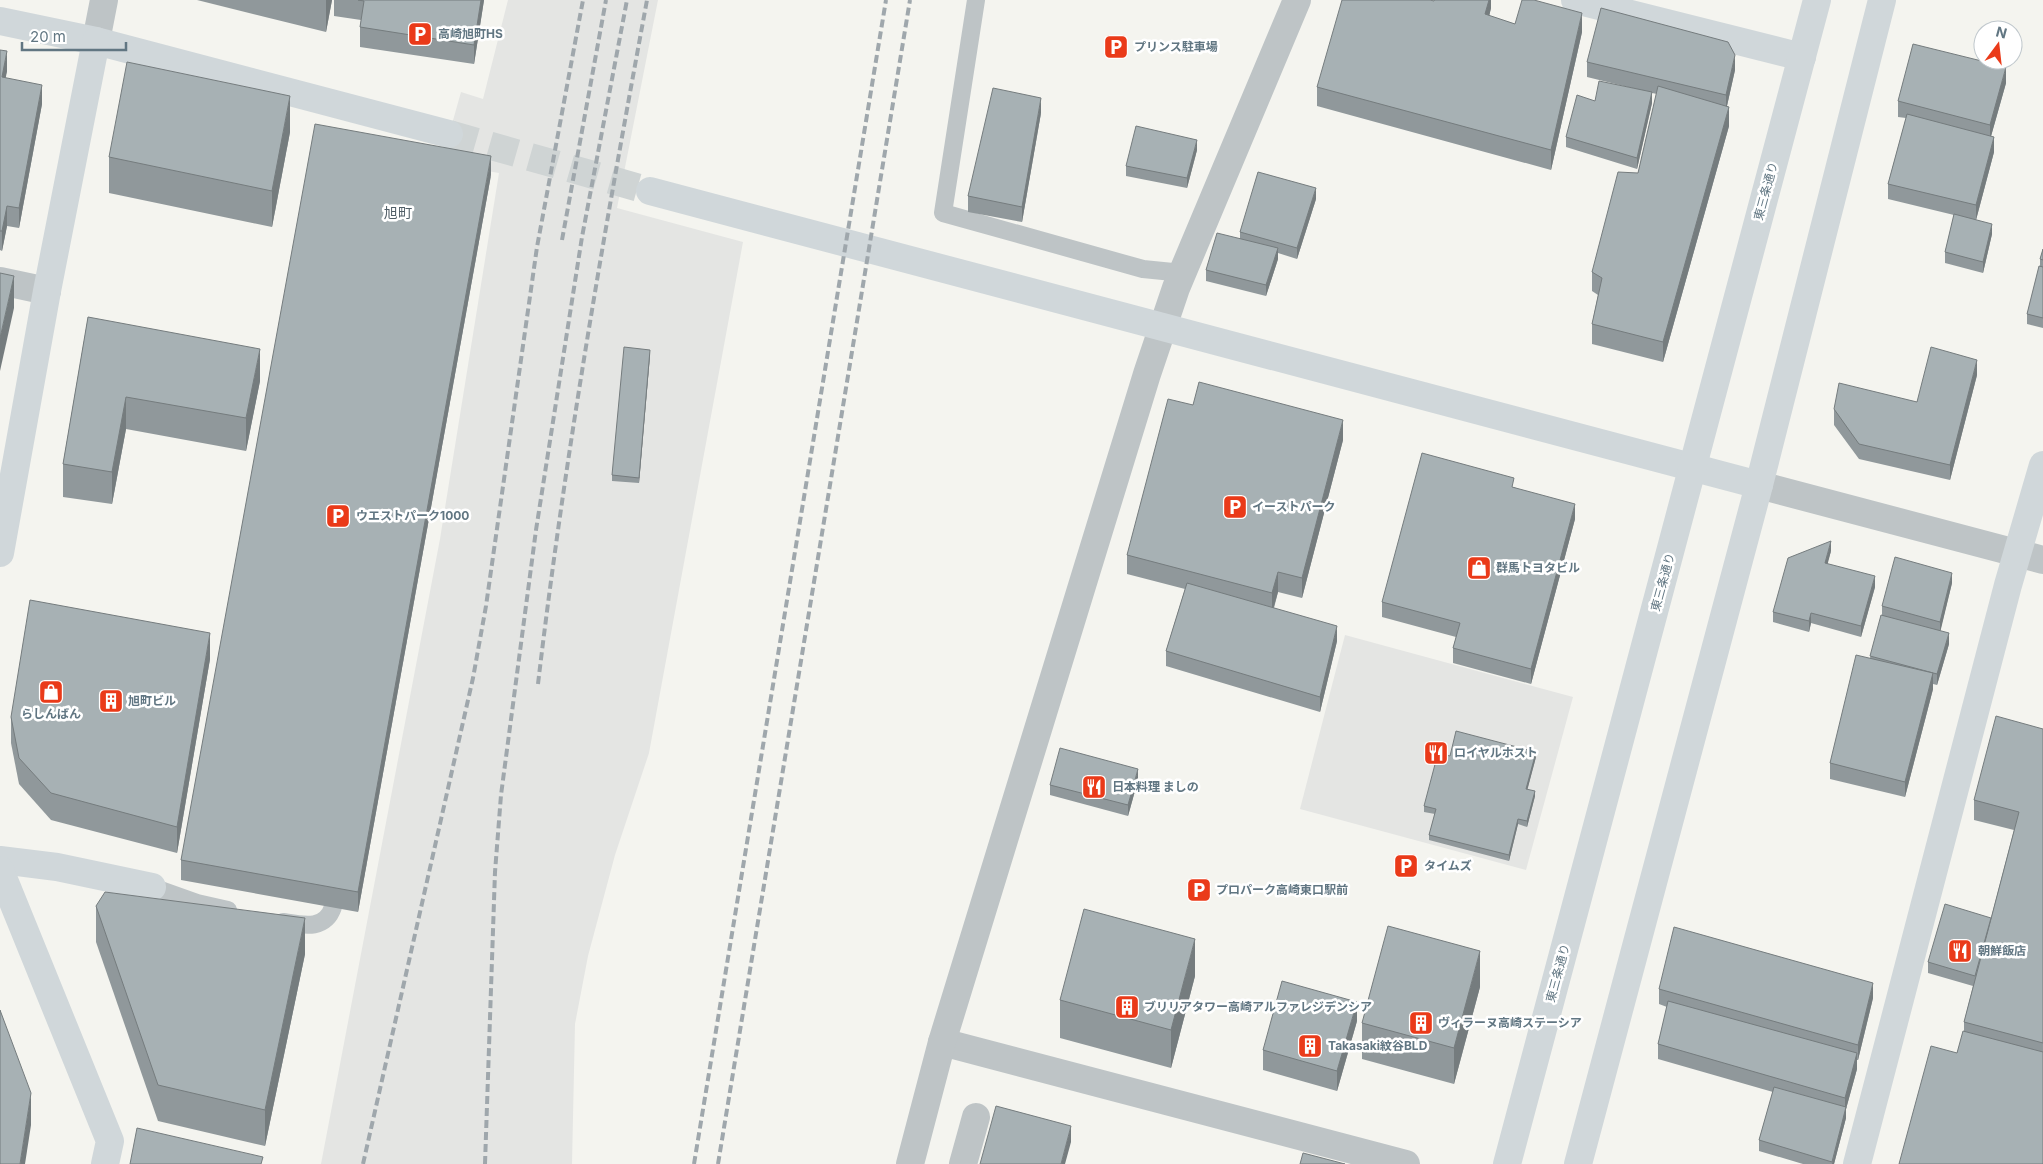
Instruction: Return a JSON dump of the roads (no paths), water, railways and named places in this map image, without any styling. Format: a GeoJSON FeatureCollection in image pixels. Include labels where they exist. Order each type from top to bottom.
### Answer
{"type":"FeatureCollection","features":[{"type":"Feature","properties":{"kind":"main road"},"geometry":{"type":"LineString","coordinates":[[1575,0],[1802,57]]}},
{"type":"Feature","properties":{"kind":"main road","name":"東三条通り"},"geometry":{"type":"LineString","coordinates":[[1507,1164],[1817,0]]}},
{"type":"Feature","properties":{"kind":"main road"},"geometry":{"type":"LineString","coordinates":[[1578,1164],[1759,485],[1882,0]]}},
{"type":"Feature","properties":{"kind":"main road"},"geometry":{"type":"LineString","coordinates":[[0,21],[96,41],[450,134]]}},
{"type":"Feature","properties":{"kind":"main road"},"geometry":{"type":"LineString","coordinates":[[0,553],[47,291],[96,41]]}},
{"type":"Feature","properties":{"kind":"main road"},"geometry":{"type":"LineString","coordinates":[[650,191],[1759,485]]}},
{"type":"Feature","properties":{"kind":"main road"},"geometry":{"type":"LineString","coordinates":[[1857,1164],[2017,553],[2043,466]]}},
{"type":"Feature","properties":{"kind":"main road"},"geometry":{"type":"LineString","coordinates":[[0,860],[57,868],[152,887]]}},
{"type":"Feature","properties":{"kind":"main road"},"geometry":{"type":"LineString","coordinates":[[0,870],[110,1141],[105,1164]]}},
{"type":"Feature","properties":{"kind":"street"},"geometry":{"type":"LineString","coordinates":[[96,41],[104,0]]}},
{"type":"Feature","properties":{"kind":"street"},"geometry":{"type":"LineString","coordinates":[[910,1164],[942,1042],[1163,328],[1183,273],[1297,0]]}},
{"type":"Feature","properties":{"kind":"street"},"geometry":{"type":"LineString","coordinates":[[0,281],[47,291]]}},
{"type":"Feature","properties":{"kind":"street"},"geometry":{"type":"LineString","coordinates":[[1759,485],[2043,560]]}},
{"type":"Feature","properties":{"kind":"street"},"geometry":{"type":"LineString","coordinates":[[942,1042],[1406,1164]]}},
{"type":"Feature","properties":{"kind":"street"},"geometry":{"type":"LineString","coordinates":[[963,1164],[976,1117]]}},
{"type":"Feature","properties":{"kind":"lane"},"geometry":{"type":"LineString","coordinates":[[976,0],[943,213],[1143,269],[1183,273]]}},
{"type":"Feature","properties":{"kind":"lane"},"geometry":{"type":"LineString","coordinates":[[152,887],[197,903],[243,913]]}},
{"type":"Feature","properties":{"kind":"lane"},"geometry":{"type":"LineString","coordinates":[[271,919],[310,926],[324,922],[330,916],[333,907]]}},
{"type":"Feature","properties":{"kind":"tunnel"},"geometry":{"type":"LineString","coordinates":[[449,134],[650,191]]}},
{"type":"Feature","properties":{"kind":"railway"},"geometry":{"type":"LineString","coordinates":[[363,1164],[473,678],[486,606],[537,247],[583,0]]}},
{"type":"Feature","properties":{"kind":"railway"},"geometry":{"type":"LineString","coordinates":[[562,240],[606,0]]}},
{"type":"Feature","properties":{"kind":"railway"},"geometry":{"type":"LineString","coordinates":[[485,1164],[495,872],[501,795],[536,530],[582,237],[627,0]]}},
{"type":"Feature","properties":{"kind":"railway"},"geometry":{"type":"LineString","coordinates":[[538,684],[573,427],[616,170],[647,0]]}},
{"type":"Feature","properties":{"kind":"railway"},"geometry":{"type":"LineString","coordinates":[[694,1164],[886,0]]}},
{"type":"Feature","properties":{"kind":"railway"},"geometry":{"type":"LineString","coordinates":[[718,1164],[910,0]]}},
{"type":"Feature","properties":{"kind":"place","name":"高崎旭町HS"},"geometry":{"type":"Point","coordinates":[420,34]}},
{"type":"Feature","properties":{"kind":"place","name":"プリンス駐車場"},"geometry":{"type":"Point","coordinates":[1116,47]}},
{"type":"Feature","properties":{"kind":"place","name":"イーストパーク"},"geometry":{"type":"Point","coordinates":[1235,507]}},
{"type":"Feature","properties":{"kind":"place","name":"ウエストパーク1000"},"geometry":{"type":"Point","coordinates":[338,516]}},
{"type":"Feature","properties":{"kind":"place","name":"群馬トヨタビル"},"geometry":{"type":"Point","coordinates":[1479,568]}},
{"type":"Feature","properties":{"kind":"place","name":"らしんばん"},"geometry":{"type":"Point","coordinates":[51,692]}},
{"type":"Feature","properties":{"kind":"place","name":"旭町ビル"},"geometry":{"type":"Point","coordinates":[111,701]}},
{"type":"Feature","properties":{"kind":"place","name":"ロイヤルホスト"},"geometry":{"type":"Point","coordinates":[1436,753]}},
{"type":"Feature","properties":{"kind":"place","name":"日本料理 ましの"},"geometry":{"type":"Point","coordinates":[1094,787]}},
{"type":"Feature","properties":{"kind":"place","name":"タイムズ"},"geometry":{"type":"Point","coordinates":[1406,866]}},
{"type":"Feature","properties":{"kind":"place","name":"プロパーク高崎東口駅前"},"geometry":{"type":"Point","coordinates":[1199,890]}},
{"type":"Feature","properties":{"kind":"place","name":"朝鮮飯店"},"geometry":{"type":"Point","coordinates":[1960,951]}},
{"type":"Feature","properties":{"kind":"place","name":"ブリリアタワー高崎アルファレジデンシア"},"geometry":{"type":"Point","coordinates":[1127,1007]}},
{"type":"Feature","properties":{"kind":"place","name":"ヴィラーヌ高崎ステーシア"},"geometry":{"type":"Point","coordinates":[1421,1023]}},
{"type":"Feature","properties":{"kind":"place","name":"Takasaki紋谷BLD"},"geometry":{"type":"Point","coordinates":[1310,1046]}},
{"type":"Feature","properties":{"kind":"district","name":"旭町"},"geometry":{"type":"Point","coordinates":[398,213]}}]}
